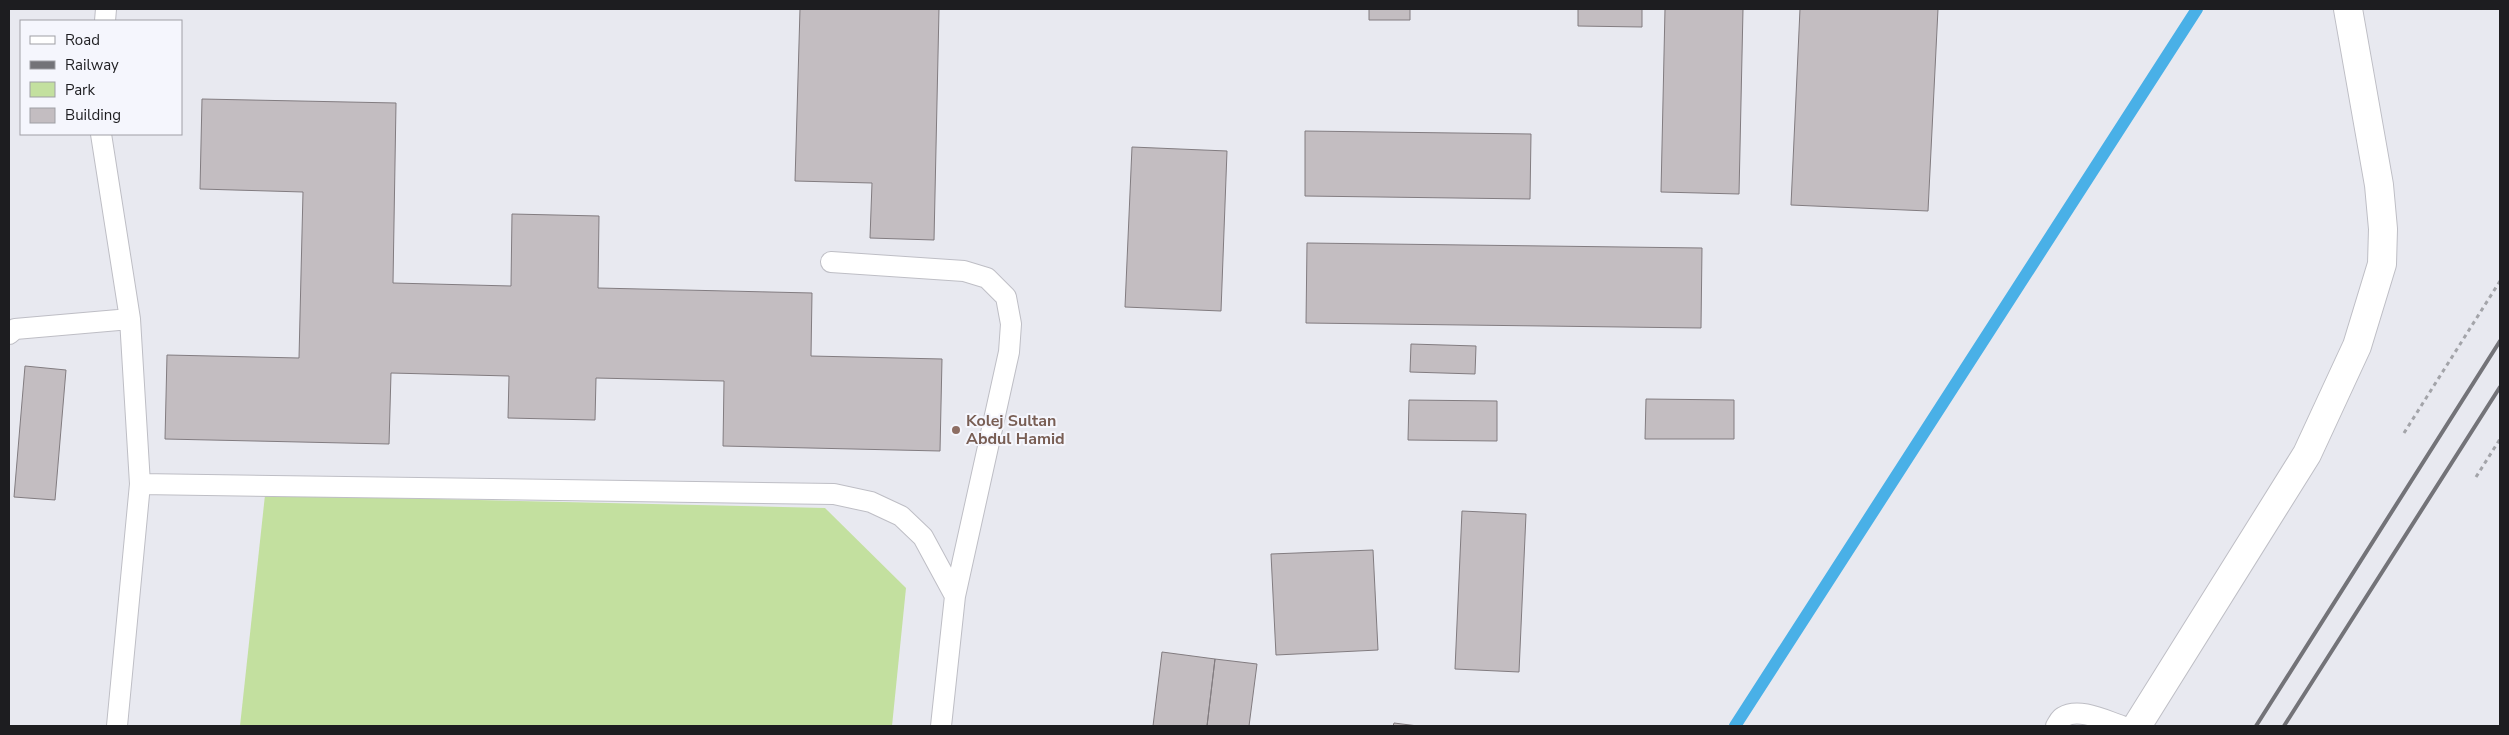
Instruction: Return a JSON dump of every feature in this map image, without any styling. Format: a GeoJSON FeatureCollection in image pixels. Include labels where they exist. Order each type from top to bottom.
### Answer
{"type":"FeatureCollection","features":[{"type":"Feature","properties":{"kind":"street"},"geometry":{"type":"LineString","coordinates":[[2137,726],[2307,454],[2357,346],[2382,264],[2383,229],[2376,167],[2354,55],[2348,9]]}},
{"type":"Feature","properties":{"kind":"lane"},"geometry":{"type":"LineString","coordinates":[[101,135],[130,319],[140,484],[117,726]]}},
{"type":"Feature","properties":{"kind":"lane"},"geometry":{"type":"LineString","coordinates":[[831,262],[964,271],[987,278],[1006,297],[1011,324],[1009,352],[955,596],[941,726]]}},
{"type":"Feature","properties":{"kind":"lane"},"geometry":{"type":"LineString","coordinates":[[9,334],[15,329],[130,319]]}},
{"type":"Feature","properties":{"kind":"lane"},"geometry":{"type":"LineString","coordinates":[[140,484],[834,494],[871,502],[901,516],[923,537],[955,596]]}},
{"type":"Feature","properties":{"kind":"lane"},"geometry":{"type":"LineString","coordinates":[[2056,726],[2062,717],[2074,714],[2086,715],[2122,726]]}},
{"type":"Feature","properties":{"kind":"path"},"geometry":{"type":"LineString","coordinates":[[2404,433],[2500,281]]}},
{"type":"Feature","properties":{"kind":"path"},"geometry":{"type":"LineString","coordinates":[[2476,478],[2500,439]]}},
{"type":"Feature","properties":{"kind":"green space"},"geometry":{"type":"Polygon","coordinates":[[[265,495],[825,508],[906,588],[892,726],[240,726],[265,495]]]}},
{"type":"Feature","properties":{"kind":"building"},"geometry":{"type":"Polygon","coordinates":[[[800,9],[939,9],[934,240],[870,238],[872,183],[795,181],[800,9]]]}},
{"type":"Feature","properties":{"kind":"building"},"geometry":{"type":"Polygon","coordinates":[[[1369,9],[1410,9],[1410,20],[1369,20],[1369,9]]]}},
{"type":"Feature","properties":{"kind":"building"},"geometry":{"type":"Polygon","coordinates":[[[1578,9],[1642,9],[1642,27],[1578,26],[1578,9]]]}},
{"type":"Feature","properties":{"kind":"building"},"geometry":{"type":"Polygon","coordinates":[[[1665,9],[1743,9],[1739,194],[1661,192],[1665,9]]]}},
{"type":"Feature","properties":{"kind":"building"},"geometry":{"type":"Polygon","coordinates":[[[1800,9],[1938,9],[1928,211],[1791,205],[1800,9]]]}},
{"type":"Feature","properties":{"kind":"building"},"geometry":{"type":"Polygon","coordinates":[[[202,99],[396,103],[393,283],[511,286],[512,214],[599,216],[598,288],[812,293],[811,356],[942,359],[940,451],[723,446],[724,381],[596,378],[595,420],[508,418],[509,376],[391,373],[389,444],[165,439],[167,355],[299,358],[303,192],[200,189],[202,99]]]}},
{"type":"Feature","properties":{"kind":"building"},"geometry":{"type":"Polygon","coordinates":[[[1305,131],[1531,134],[1530,199],[1305,196],[1305,131]]]}},
{"type":"Feature","properties":{"kind":"building"},"geometry":{"type":"Polygon","coordinates":[[[1132,147],[1227,151],[1221,311],[1125,307],[1132,147]]]}},
{"type":"Feature","properties":{"kind":"building"},"geometry":{"type":"Polygon","coordinates":[[[1307,243],[1702,248],[1701,328],[1306,323],[1307,243]]]}},
{"type":"Feature","properties":{"kind":"building"},"geometry":{"type":"Polygon","coordinates":[[[1411,344],[1476,346],[1475,374],[1410,372],[1411,344]]]}},
{"type":"Feature","properties":{"kind":"building"},"geometry":{"type":"Polygon","coordinates":[[[25,366],[66,370],[55,500],[14,497],[25,366]]]}},
{"type":"Feature","properties":{"kind":"building"},"geometry":{"type":"Polygon","coordinates":[[[1646,399],[1734,400],[1734,439],[1645,439],[1646,399]]]}},
{"type":"Feature","properties":{"kind":"building"},"geometry":{"type":"Polygon","coordinates":[[[1409,400],[1497,401],[1497,441],[1408,440],[1409,400]]]}},
{"type":"Feature","properties":{"kind":"building"},"geometry":{"type":"Polygon","coordinates":[[[1462,511],[1526,514],[1519,672],[1455,669],[1462,511]]]}},
{"type":"Feature","properties":{"kind":"building"},"geometry":{"type":"Polygon","coordinates":[[[1373,550],[1378,650],[1276,655],[1271,554],[1373,550]]]}},
{"type":"Feature","properties":{"kind":"building"},"geometry":{"type":"Polygon","coordinates":[[[1162,652],[1215,659],[1207,726],[1153,726],[1162,652]]]}},
{"type":"Feature","properties":{"kind":"building"},"geometry":{"type":"Polygon","coordinates":[[[1215,659],[1257,664],[1249,726],[1207,726],[1215,659]]]}},
{"type":"Feature","properties":{"kind":"building"},"geometry":{"type":"Polygon","coordinates":[[[1394,723],[1418,726],[1393,726],[1394,723]]]}},
{"type":"Feature","properties":{"kind":"waterway"},"geometry":{"type":"LineString","coordinates":[[1735,726],[2197,9]]}},
{"type":"Feature","properties":{"kind":"railway"},"geometry":{"type":"LineString","coordinates":[[2256,726],[2500,341]]}},
{"type":"Feature","properties":{"kind":"railway"},"geometry":{"type":"LineString","coordinates":[[2284,726],[2500,387]]}},
{"type":"Feature","properties":{"kind":"place","name":"Kolej Sultan Abdul Hamid"},"geometry":{"type":"Point","coordinates":[956,430]}}]}
